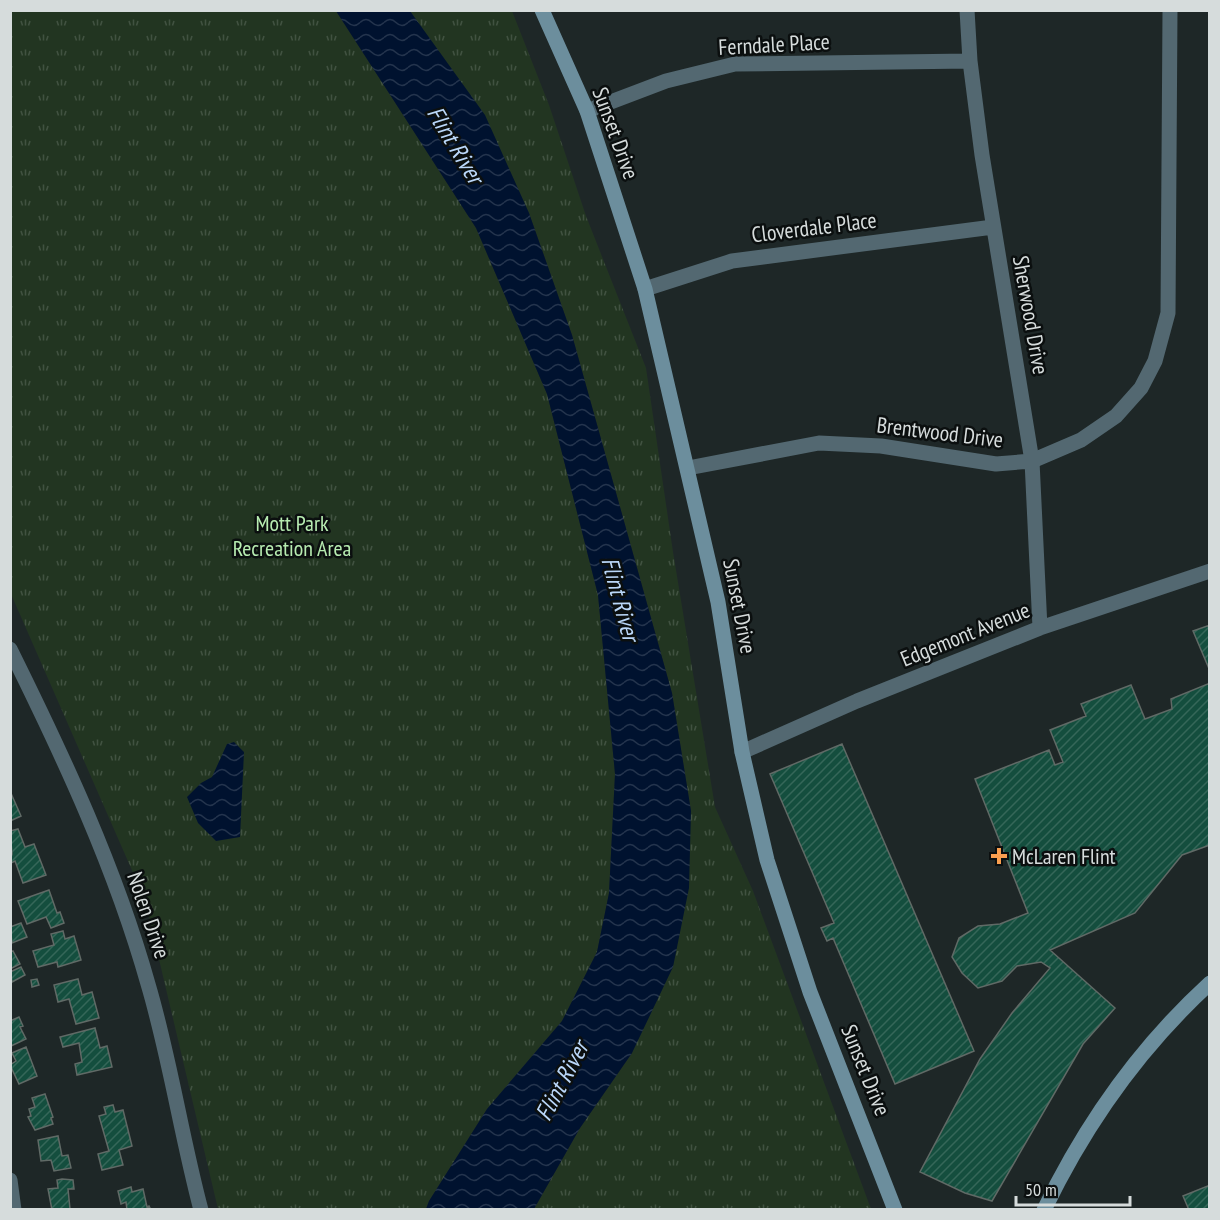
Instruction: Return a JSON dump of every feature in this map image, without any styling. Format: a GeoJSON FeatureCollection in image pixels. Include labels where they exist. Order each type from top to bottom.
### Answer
{"type":"FeatureCollection","features":[{"type":"Feature","properties":{"kind":"street","name":"Sunset Drive"},"geometry":{"type":"LineString","coordinates":[[542,10],[587,111],[645,289],[718,602],[742,752],[767,860],[810,992],[895,1209]]}},
{"type":"Feature","properties":{"kind":"street","name":"Sherwood Drive"},"geometry":{"type":"LineString","coordinates":[[967,10],[970,61],[993,227],[1032,461],[1040,628]]}},
{"type":"Feature","properties":{"kind":"street","name":"Brentwood Drive"},"geometry":{"type":"LineString","coordinates":[[688,468],[819,443],[882,446],[996,464],[1032,461],[1081,440],[1116,416],[1141,388],[1155,361],[1168,313],[1170,10]]}},
{"type":"Feature","properties":{"kind":"street","name":"Ferndale Place"},"geometry":{"type":"LineString","coordinates":[[587,111],[666,81],[735,64],[970,61]]}},
{"type":"Feature","properties":{"kind":"street","name":"Cloverdale Place"},"geometry":{"type":"LineString","coordinates":[[645,289],[732,261],[993,227]]}},
{"type":"Feature","properties":{"kind":"street","name":"Edgemont Avenue"},"geometry":{"type":"LineString","coordinates":[[742,752],[857,701],[1040,628],[1209,571]]}},
{"type":"Feature","properties":{"kind":"street","name":"Nolen Drive"},"geometry":{"type":"LineString","coordinates":[[10,649],[86,810],[122,901],[162,1033],[201,1209]]}},
{"type":"Feature","properties":{"kind":"street"},"geometry":{"type":"LineString","coordinates":[[1044,1209],[1085,1133],[1117,1087],[1166,1027],[1209,983]]}},
{"type":"Feature","properties":{"kind":"street"},"geometry":{"type":"LineString","coordinates":[[10,1180],[14,1209]]}},
{"type":"Feature","properties":{"kind":"green space","name":"Mott Park Recreation Area"},"geometry":{"type":"Polygon","coordinates":[[[10,11],[336,11],[476,228],[547,394],[598,595],[615,774],[609,893],[597,952],[562,1021],[487,1109],[426,1209],[218,1209],[145,900],[11,594],[10,11]]]}},
{"type":"Feature","properties":{"kind":"green space"},"geometry":{"type":"Polygon","coordinates":[[[410,11],[512,11],[549,105],[586,216],[646,368],[673,552],[715,807],[753,891],[871,1209],[534,1209],[580,1128],[632,1053],[691,811],[672,693],[572,335],[529,213],[410,11]]]}},
{"type":"Feature","properties":{"kind":"water","name":"Flint River"},"geometry":{"type":"Polygon","coordinates":[[[336,11],[410,11],[485,115],[529,213],[572,335],[672,693],[691,811],[689,888],[673,967],[632,1053],[580,1128],[534,1209],[426,1209],[487,1109],[562,1021],[597,952],[609,893],[615,774],[598,595],[547,394],[476,228],[336,11]]]}},
{"type":"Feature","properties":{"kind":"water"},"geometry":{"type":"Polygon","coordinates":[[[234,742],[244,752],[240,837],[216,841],[198,823],[187,797],[201,783],[212,777],[227,744],[234,742]]]}},
{"type":"Feature","properties":{"kind":"building"},"geometry":{"type":"Polygon","coordinates":[[[1210,625],[1210,671],[1193,631],[1210,625]]]}},
{"type":"Feature","properties":{"kind":"building"},"geometry":{"type":"Polygon","coordinates":[[[1210,683],[1210,845],[1182,855],[1135,913],[1050,950],[1115,1008],[1083,1044],[992,1201],[965,1193],[920,1172],[980,1059],[1012,1013],[1050,968],[1041,962],[1017,966],[1002,981],[978,988],[962,973],[952,957],[959,938],[978,926],[1000,924],[1028,913],[975,779],[1049,750],[1055,765],[1063,762],[1050,730],[1086,716],[1081,704],[1131,685],[1145,719],[1172,709],[1171,699],[1210,683]]]}},
{"type":"Feature","properties":{"kind":"building"},"geometry":{"type":"Polygon","coordinates":[[[842,744],[974,1051],[895,1084],[833,938],[827,941],[821,928],[834,923],[770,774],[842,744]]]}},
{"type":"Feature","properties":{"kind":"building"},"geometry":{"type":"Polygon","coordinates":[[[10,791],[21,816],[10,821],[10,791]]]}},
{"type":"Feature","properties":{"kind":"building"},"geometry":{"type":"Polygon","coordinates":[[[18,829],[25,847],[34,844],[46,875],[23,883],[15,861],[11,863],[10,861],[12,854],[10,831],[18,829]]]}},
{"type":"Feature","properties":{"kind":"building"},"geometry":{"type":"Polygon","coordinates":[[[49,890],[57,913],[60,912],[64,923],[51,928],[46,917],[27,924],[18,901],[49,890]]]}},
{"type":"Feature","properties":{"kind":"building"},"geometry":{"type":"Polygon","coordinates":[[[21,923],[27,937],[12,943],[10,927],[21,923]]]}},
{"type":"Feature","properties":{"kind":"building"},"geometry":{"type":"Polygon","coordinates":[[[63,931],[65,939],[74,936],[81,960],[58,967],[57,962],[38,967],[33,951],[54,945],[51,934],[63,931]]]}},
{"type":"Feature","properties":{"kind":"building"},"geometry":{"type":"Polygon","coordinates":[[[13,951],[20,964],[10,969],[10,952],[13,951]]]}},
{"type":"Feature","properties":{"kind":"building"},"geometry":{"type":"Polygon","coordinates":[[[21,967],[25,975],[12,982],[10,972],[21,967]]]}},
{"type":"Feature","properties":{"kind":"building"},"geometry":{"type":"Polygon","coordinates":[[[37,979],[39,985],[32,987],[31,980],[37,979]]]}},
{"type":"Feature","properties":{"kind":"building"},"geometry":{"type":"Polygon","coordinates":[[[78,979],[82,995],[92,992],[99,1018],[76,1024],[69,999],[58,1002],[54,985],[78,979]]]}},
{"type":"Feature","properties":{"kind":"building"},"geometry":{"type":"Polygon","coordinates":[[[19,1017],[23,1026],[20,1027],[26,1039],[11,1046],[10,1021],[19,1017]]]}},
{"type":"Feature","properties":{"kind":"building"},"geometry":{"type":"Polygon","coordinates":[[[95,1028],[100,1048],[107,1046],[112,1067],[77,1075],[75,1064],[82,1062],[79,1043],[63,1047],[60,1037],[95,1028]]]}},
{"type":"Feature","properties":{"kind":"building"},"geometry":{"type":"Polygon","coordinates":[[[26,1047],[37,1076],[19,1084],[10,1065],[16,1061],[12,1053],[26,1047]]]}},
{"type":"Feature","properties":{"kind":"building"},"geometry":{"type":"Polygon","coordinates":[[[45,1094],[53,1117],[51,1118],[53,1124],[35,1130],[28,1117],[31,1116],[29,1109],[35,1107],[32,1098],[45,1094]]]}},
{"type":"Feature","properties":{"kind":"building"},"geometry":{"type":"Polygon","coordinates":[[[113,1105],[115,1112],[123,1110],[132,1146],[119,1150],[123,1165],[102,1170],[98,1154],[109,1151],[99,1116],[106,1114],[104,1107],[113,1105]]]}},
{"type":"Feature","properties":{"kind":"building"},"geometry":{"type":"Polygon","coordinates":[[[58,1136],[62,1156],[68,1155],[71,1168],[54,1171],[51,1160],[41,1161],[38,1140],[58,1136]]]}},
{"type":"Feature","properties":{"kind":"building"},"geometry":{"type":"Polygon","coordinates":[[[57,1180],[73,1180],[74,1189],[68,1189],[70,1209],[52,1210],[48,1189],[58,1188],[57,1180]]]}},
{"type":"Feature","properties":{"kind":"building"},"geometry":{"type":"Polygon","coordinates":[[[1210,1185],[1210,1210],[1189,1210],[1183,1196],[1210,1185]]]}},
{"type":"Feature","properties":{"kind":"building"},"geometry":{"type":"Polygon","coordinates":[[[131,1187],[132,1192],[143,1189],[147,1207],[149,1206],[151,1210],[127,1210],[126,1202],[121,1204],[118,1191],[131,1187]]]}},
{"type":"Feature","properties":{"kind":"place","name":"McLaren Flint"},"geometry":{"type":"Point","coordinates":[999,856]}}]}
